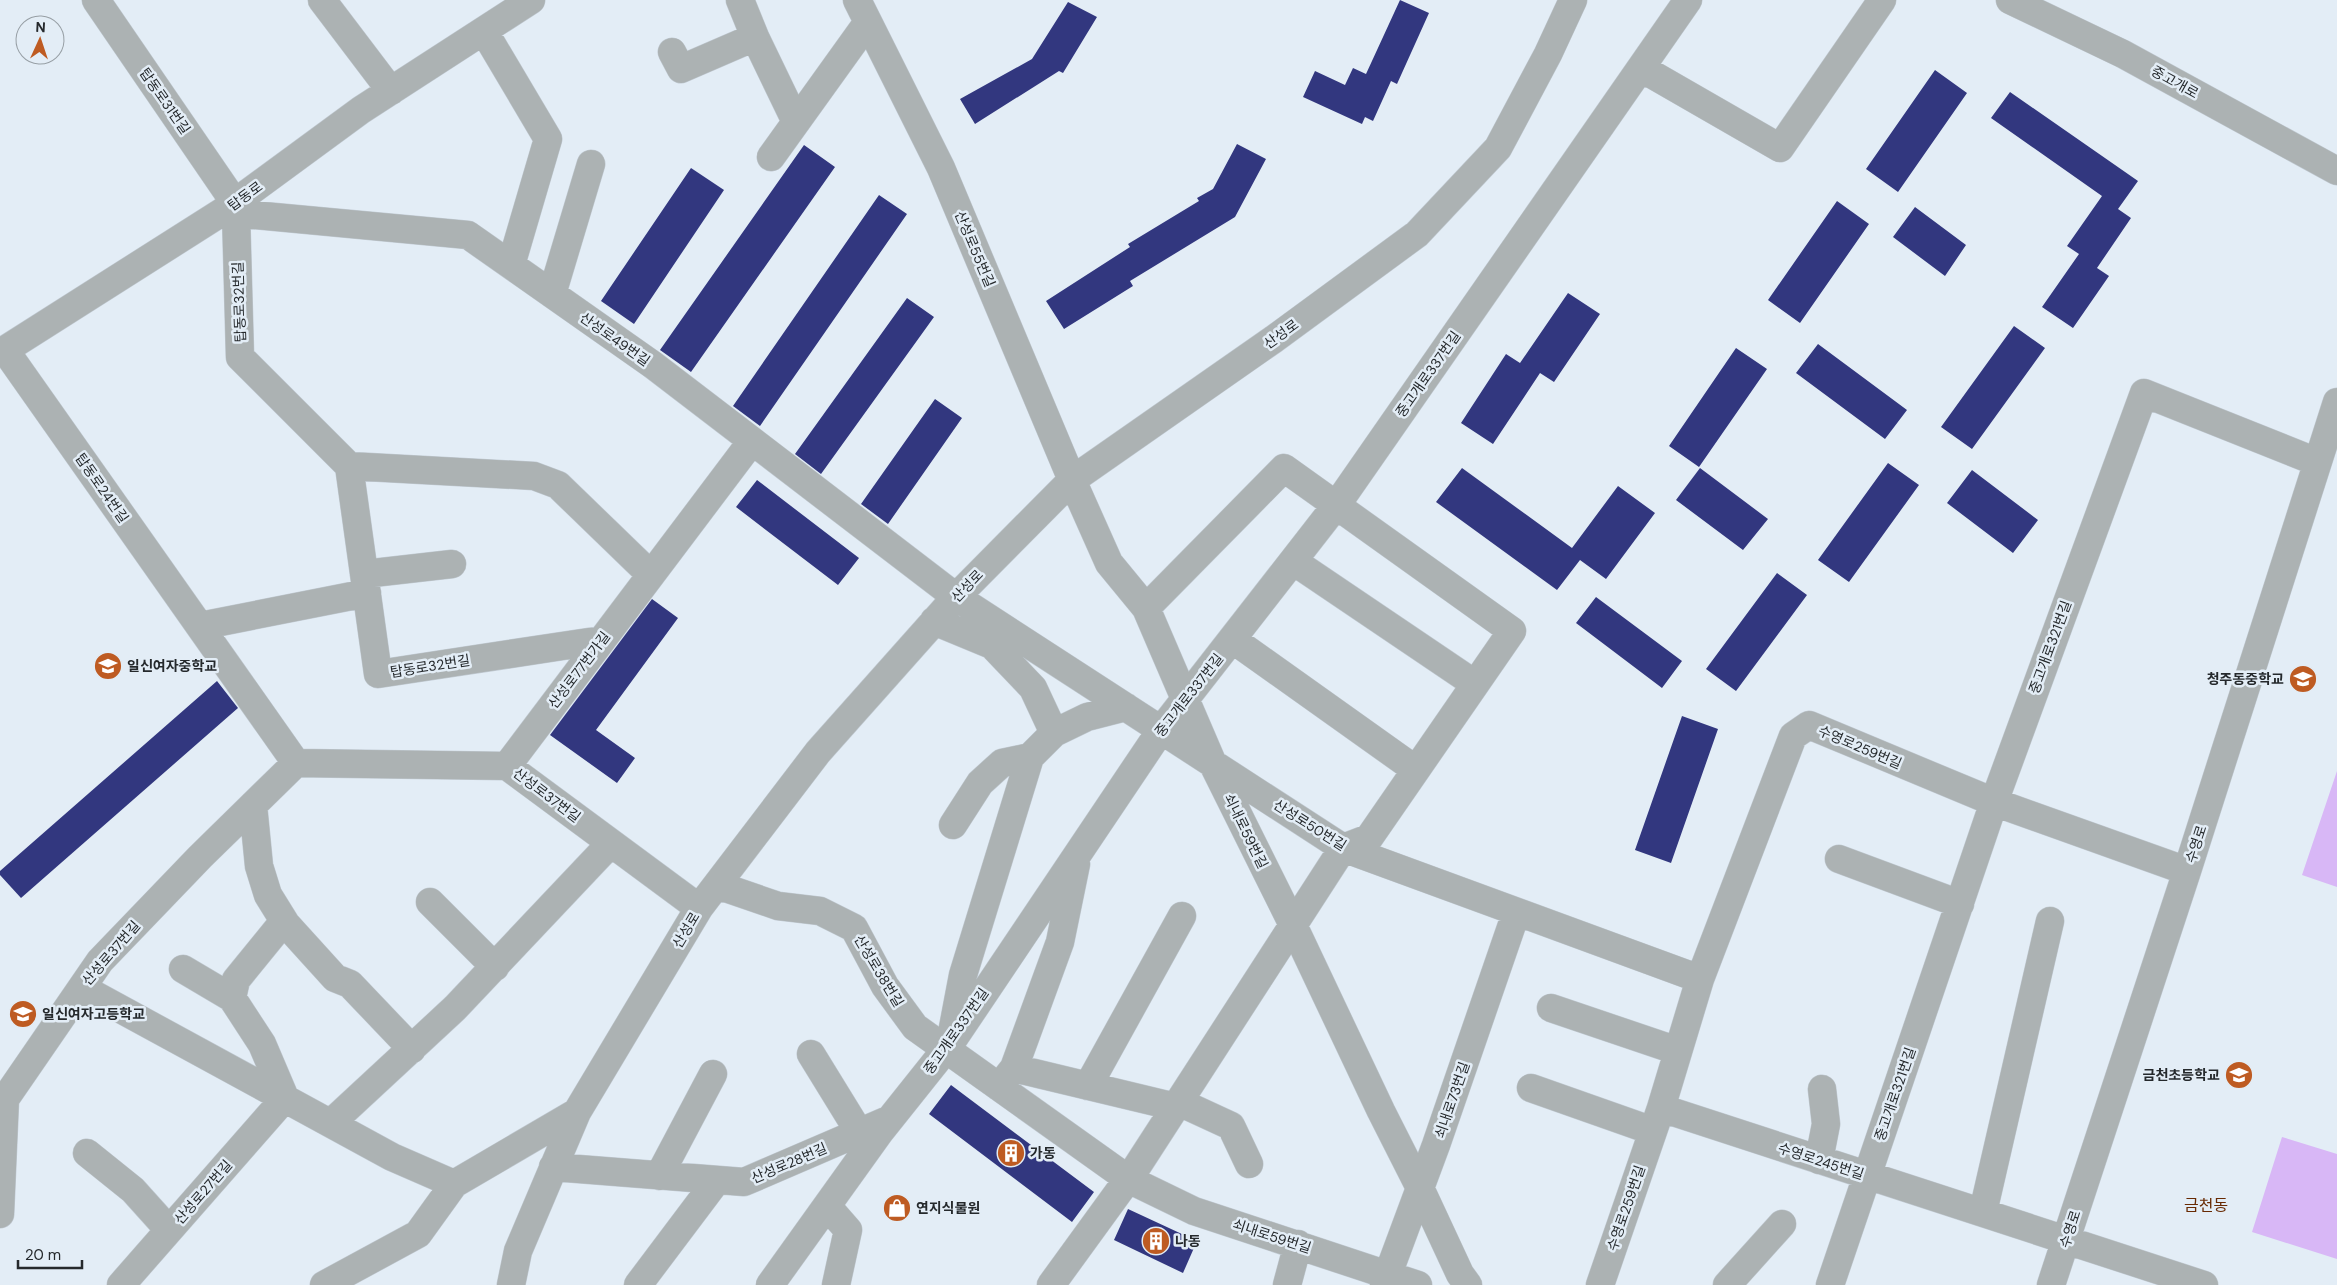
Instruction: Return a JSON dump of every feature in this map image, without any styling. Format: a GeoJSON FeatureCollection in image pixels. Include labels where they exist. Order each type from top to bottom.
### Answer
{"type":"FeatureCollection","features":[{"type":"Feature","properties":{"kind":"street","name":"탑동로31번길"},"geometry":{"type":"LineString","coordinates":[[96,0],[231,209]]}},
{"type":"Feature","properties":{"kind":"street"},"geometry":{"type":"LineString","coordinates":[[322,0],[391,91]]}},
{"type":"Feature","properties":{"kind":"street","name":"탑동로"},"geometry":{"type":"LineString","coordinates":[[3,351],[231,209],[361,110],[531,0]]}},
{"type":"Feature","properties":{"kind":"street"},"geometry":{"type":"LineString","coordinates":[[740,0],[755,37],[796,122]]}},
{"type":"Feature","properties":{"kind":"street","name":"산성로"},"geometry":{"type":"LineString","coordinates":[[511,1285],[518,1251],[577,1112],[699,908],[818,752],[956,597],[1072,480],[1274,340],[1417,234],[1498,148],[1548,54],[1574,0]]}},
{"type":"Feature","properties":{"kind":"street","name":"중고개로337번길"},"geometry":{"type":"LineString","coordinates":[[770,1285],[891,1118],[948,1047],[1161,730],[1335,507],[1688,0]]}},
{"type":"Feature","properties":{"kind":"street"},"geometry":{"type":"LineString","coordinates":[[1641,68],[1780,148],[1882,0]]}},
{"type":"Feature","properties":{"kind":"street","name":"중고개로"},"geometry":{"type":"LineString","coordinates":[[2010,0],[2123,54],[2337,171]]}},
{"type":"Feature","properties":{"kind":"street","name":"산성로55번길"},"geometry":{"type":"LineString","coordinates":[[862,11],[941,168],[1072,480],[1109,563],[1146,608]]}},
{"type":"Feature","properties":{"kind":"street","name":"산성로55번길"},"geometry":{"type":"LineString","coordinates":[[771,157],[796,122],[862,11]]}},
{"type":"Feature","properties":{"kind":"street"},"geometry":{"type":"LineString","coordinates":[[484,30],[548,139],[511,265]]}},
{"type":"Feature","properties":{"kind":"street"},"geometry":{"type":"LineString","coordinates":[[676,60],[755,37]]}},
{"type":"Feature","properties":{"kind":"street"},"geometry":{"type":"LineString","coordinates":[[552,294],[592,164]]}},
{"type":"Feature","properties":{"kind":"street","name":"산성로49번길"},"geometry":{"type":"LineString","coordinates":[[231,209],[468,235],[653,365],[956,597]]}},
{"type":"Feature","properties":{"kind":"street","name":"탑동로32번길"},"geometry":{"type":"LineString","coordinates":[[231,209],[240,357],[349,466],[378,674],[602,640]]}},
{"type":"Feature","properties":{"kind":"street","name":"탑동로24번길"},"geometry":{"type":"LineString","coordinates":[[3,351],[296,763]]}},
{"type":"Feature","properties":{"kind":"street","name":"중고개로321번길"},"geometry":{"type":"LineString","coordinates":[[1830,1285],[1994,802],[2144,392],[2317,462]]}},
{"type":"Feature","properties":{"kind":"street","name":"수영로"},"geometry":{"type":"LineString","coordinates":[[2051,1285],[2187,871],[2337,402]]}},
{"type":"Feature","properties":{"kind":"street","name":"산성로77번가길"},"geometry":{"type":"LineString","coordinates":[[507,766],[752,441]]}},
{"type":"Feature","properties":{"kind":"street"},"geometry":{"type":"LineString","coordinates":[[349,466],[534,476],[558,485],[651,575]]}},
{"type":"Feature","properties":{"kind":"street"},"geometry":{"type":"LineString","coordinates":[[1056,1281],[1178,1104],[1343,848],[1369,838],[1512,631],[1335,507],[1284,468],[1146,608]]}},
{"type":"Feature","properties":{"kind":"street"},"geometry":{"type":"LineString","coordinates":[[1293,561],[1475,684]]}},
{"type":"Feature","properties":{"kind":"street"},"geometry":{"type":"LineString","coordinates":[[200,626],[365,583],[452,564]]}},
{"type":"Feature","properties":{"kind":"street","name":"산성로50번길"},"geometry":{"type":"LineString","coordinates":[[956,597],[1343,848],[1700,979]]}},
{"type":"Feature","properties":{"kind":"street","name":"쇠내로59번길"},"geometry":{"type":"LineString","coordinates":[[1146,608],[1213,764],[1293,924],[1380,1111],[1420,1188],[1460,1274],[1468,1285]]}},
{"type":"Feature","properties":{"kind":"street"},"geometry":{"type":"LineString","coordinates":[[934,621],[992,645],[1033,688],[1054,733]]}},
{"type":"Feature","properties":{"kind":"street","name":"중고개로337번길"},"geometry":{"type":"LineString","coordinates":[[1232,639],[1416,770]]}},
{"type":"Feature","properties":{"kind":"street"},"geometry":{"type":"LineString","coordinates":[[948,1047],[964,975],[1030,757],[1054,733],[1087,717],[1126,707]]}},
{"type":"Feature","properties":{"kind":"street","name":"수영로259번길"},"geometry":{"type":"LineString","coordinates":[[1600,1285],[1657,1119],[1700,979],[1792,736],[1809,725],[1994,802],[2187,871]]}},
{"type":"Feature","properties":{"kind":"street"},"geometry":{"type":"LineString","coordinates":[[952,825],[980,783],[1002,764],[1030,757]]}},
{"type":"Feature","properties":{"kind":"street","name":"산성로37번길"},"geometry":{"type":"LineString","coordinates":[[0,1214],[5,1100],[100,962],[200,857],[296,763],[507,766],[699,908]]}},
{"type":"Feature","properties":{"kind":"street"},"geometry":{"type":"LineString","coordinates":[[254,805],[259,866],[268,895],[284,921],[335,978],[350,984],[412,1049]]}},
{"type":"Feature","properties":{"kind":"street"},"geometry":{"type":"LineString","coordinates":[[331,1123],[412,1049],[496,967],[611,843]]}},
{"type":"Feature","properties":{"kind":"street","name":"중고개로337번길"},"geometry":{"type":"LineString","coordinates":[[1006,1078],[1060,942],[1079,851]]}},
{"type":"Feature","properties":{"kind":"street"},"geometry":{"type":"LineString","coordinates":[[1839,859],[1960,904]]}},
{"type":"Feature","properties":{"kind":"street","name":"산성로38번길"},"geometry":{"type":"LineString","coordinates":[[716,886],[778,906],[820,911],[854,928],[885,986],[915,1027],[948,1047]]}},
{"type":"Feature","properties":{"kind":"street"},"geometry":{"type":"LineString","coordinates":[[430,902],[496,967]]}},
{"type":"Feature","properties":{"kind":"street","name":"쇠내로73번길"},"geometry":{"type":"LineString","coordinates":[[1386,1280],[1516,913]]}},
{"type":"Feature","properties":{"kind":"street"},"geometry":{"type":"LineString","coordinates":[[1088,1086],[1182,916]]}},
{"type":"Feature","properties":{"kind":"street"},"geometry":{"type":"LineString","coordinates":[[232,998],[236,980],[284,921]]}},
{"type":"Feature","properties":{"kind":"street"},"geometry":{"type":"LineString","coordinates":[[1983,1212],[2050,921]]}},
{"type":"Feature","properties":{"kind":"street"},"geometry":{"type":"LineString","coordinates":[[183,969],[232,998],[262,1044],[285,1098]]}},
{"type":"Feature","properties":{"kind":"street"},"geometry":{"type":"LineString","coordinates":[[82,988],[392,1157],[454,1184]]}},
{"type":"Feature","properties":{"kind":"street"},"geometry":{"type":"LineString","coordinates":[[1551,1008],[1678,1050]]}},
{"type":"Feature","properties":{"kind":"street","name":"쇠내로59번길"},"geometry":{"type":"LineString","coordinates":[[948,1047],[1006,1078],[1128,1179],[1194,1211],[1298,1244],[1386,1280],[1418,1285]]}},
{"type":"Feature","properties":{"kind":"street"},"geometry":{"type":"LineString","coordinates":[[811,1054],[859,1132]]}},
{"type":"Feature","properties":{"kind":"street"},"geometry":{"type":"LineString","coordinates":[[659,1176],[713,1074]]}},
{"type":"Feature","properties":{"kind":"street"},"geometry":{"type":"LineString","coordinates":[[1006,1078],[1088,1086],[1178,1104],[1231,1126],[1249,1164]]}},
{"type":"Feature","properties":{"kind":"street"},"geometry":{"type":"LineString","coordinates":[[1531,1088],[1657,1119]]}},
{"type":"Feature","properties":{"kind":"street"},"geometry":{"type":"LineString","coordinates":[[1819,1160],[1826,1124],[1822,1088]]}},
{"type":"Feature","properties":{"kind":"street","name":"산성로27번길"},"geometry":{"type":"LineString","coordinates":[[121,1285],[285,1098]]}},
{"type":"Feature","properties":{"kind":"street"},"geometry":{"type":"LineString","coordinates":[[324,1285],[352,1278],[418,1234],[454,1184],[577,1112]]}},
{"type":"Feature","properties":{"kind":"street","name":"산성로28번길"},"geometry":{"type":"LineString","coordinates":[[554,1167],[744,1182],[891,1118]]}},
{"type":"Feature","properties":{"kind":"street","name":"수영로245번길"},"geometry":{"type":"LineString","coordinates":[[1657,1119],[1819,1160],[2204,1285]]}},
{"type":"Feature","properties":{"kind":"street"},"geometry":{"type":"LineString","coordinates":[[87,1153],[133,1190],[169,1230]]}},
{"type":"Feature","properties":{"kind":"street"},"geometry":{"type":"LineString","coordinates":[[638,1285],[717,1180]]}},
{"type":"Feature","properties":{"kind":"street"},"geometry":{"type":"LineString","coordinates":[[827,1206],[848,1230],[836,1285]]}},
{"type":"Feature","properties":{"kind":"street"},"geometry":{"type":"LineString","coordinates":[[1726,1285],[1782,1224]]}},
{"type":"Feature","properties":{"kind":"street"},"geometry":{"type":"LineString","coordinates":[[1287,1285],[1298,1244]]}},
{"type":"Feature","properties":{"kind":"shaded area"},"geometry":{"type":"Polygon","coordinates":[[[2337,771],[2337,887],[2302,875],[2337,771]]]}},
{"type":"Feature","properties":{"kind":"shaded area"},"geometry":{"type":"Polygon","coordinates":[[[2282,1137],[2337,1154],[2337,1259],[2252,1232],[2282,1137]]]}},
{"type":"Feature","properties":{"kind":"building"},"geometry":{"type":"Polygon","coordinates":[[[1400,0],[1429,13],[1397,84],[1391,81],[1373,121],[1365,117],[1362,124],[1303,97],[1315,71],[1345,85],[1353,68],[1366,74],[1400,0]]]}},
{"type":"Feature","properties":{"kind":"building"},"geometry":{"type":"Polygon","coordinates":[[[1068,2],[1097,17],[1063,73],[1059,71],[975,124],[960,99],[1032,59],[1068,2]]]}},
{"type":"Feature","properties":{"kind":"building"},"geometry":{"type":"Polygon","coordinates":[[[1935,70],[1967,93],[1898,192],[1866,169],[1935,70]]]}},
{"type":"Feature","properties":{"kind":"building"},"geometry":{"type":"Polygon","coordinates":[[[2010,92],[2138,181],[2118,209],[2131,218],[2097,268],[2109,276],[2073,328],[2042,307],[2079,254],[2067,246],[2102,196],[1991,118],[2010,92]]]}},
{"type":"Feature","properties":{"kind":"building"},"geometry":{"type":"Polygon","coordinates":[[[1237,144],[1266,159],[1235,217],[1130,281],[1133,286],[1064,329],[1046,301],[1130,247],[1128,244],[1199,201],[1197,198],[1213,189],[1237,144]]]}},
{"type":"Feature","properties":{"kind":"building"},"geometry":{"type":"Polygon","coordinates":[[[804,145],[835,167],[691,372],[660,350],[804,145]]]}},
{"type":"Feature","properties":{"kind":"building"},"geometry":{"type":"Polygon","coordinates":[[[691,168],[724,190],[634,324],[601,301],[691,168]]]}},
{"type":"Feature","properties":{"kind":"building"},"geometry":{"type":"Polygon","coordinates":[[[879,195],[907,214],[760,426],[733,406],[879,195]]]}},
{"type":"Feature","properties":{"kind":"building"},"geometry":{"type":"Polygon","coordinates":[[[1837,201],[1869,224],[1800,323],[1768,300],[1837,201]]]}},
{"type":"Feature","properties":{"kind":"building"},"geometry":{"type":"Polygon","coordinates":[[[1915,207],[1966,245],[1945,276],[1893,237],[1915,207]]]}},
{"type":"Feature","properties":{"kind":"building"},"geometry":{"type":"Polygon","coordinates":[[[1568,293],[1600,314],[1554,382],[1540,373],[1493,444],[1461,423],[1506,354],[1520,363],[1568,293]]]}},
{"type":"Feature","properties":{"kind":"building"},"geometry":{"type":"Polygon","coordinates":[[[907,298],[934,317],[821,474],[795,454],[907,298]]]}},
{"type":"Feature","properties":{"kind":"building"},"geometry":{"type":"Polygon","coordinates":[[[2014,326],[2045,348],[1972,449],[1941,427],[2014,326]]]}},
{"type":"Feature","properties":{"kind":"building"},"geometry":{"type":"Polygon","coordinates":[[[1818,344],[1907,410],[1885,439],[1796,373],[1818,344]]]}},
{"type":"Feature","properties":{"kind":"building"},"geometry":{"type":"Polygon","coordinates":[[[1736,348],[1767,369],[1699,467],[1669,446],[1736,348]]]}},
{"type":"Feature","properties":{"kind":"building"},"geometry":{"type":"Polygon","coordinates":[[[935,399],[962,418],[888,524],[861,504],[935,399]]]}},
{"type":"Feature","properties":{"kind":"building"},"geometry":{"type":"Polygon","coordinates":[[[1888,463],[1919,485],[1849,582],[1818,560],[1888,463]]]}},
{"type":"Feature","properties":{"kind":"building"},"geometry":{"type":"Polygon","coordinates":[[[1462,468],[1572,548],[1618,486],[1655,513],[1606,579],[1580,560],[1557,590],[1436,502],[1462,468]]]}},
{"type":"Feature","properties":{"kind":"building"},"geometry":{"type":"Polygon","coordinates":[[[1700,468],[1768,519],[1743,550],[1676,500],[1700,468]]]}},
{"type":"Feature","properties":{"kind":"building"},"geometry":{"type":"Polygon","coordinates":[[[1972,470],[2038,520],[2013,553],[1947,503],[1972,470]]]}},
{"type":"Feature","properties":{"kind":"building"},"geometry":{"type":"Polygon","coordinates":[[[757,480],[859,558],[838,585],[736,507],[757,480]]]}},
{"type":"Feature","properties":{"kind":"building"},"geometry":{"type":"Polygon","coordinates":[[[1777,573],[1807,595],[1736,691],[1706,669],[1777,573]]]}},
{"type":"Feature","properties":{"kind":"building"},"geometry":{"type":"Polygon","coordinates":[[[1596,597],[1682,661],[1662,688],[1576,623],[1596,597]]]}},
{"type":"Feature","properties":{"kind":"building"},"geometry":{"type":"Polygon","coordinates":[[[652,599],[678,618],[596,730],[635,758],[617,783],[550,735],[652,599]]]}},
{"type":"Feature","properties":{"kind":"building"},"geometry":{"type":"Polygon","coordinates":[[[217,681],[238,708],[21,898],[0,875],[0,871],[217,681]]]}},
{"type":"Feature","properties":{"kind":"building"},"geometry":{"type":"Polygon","coordinates":[[[1682,716],[1718,729],[1671,863],[1635,850],[1682,716]]]}},
{"type":"Feature","properties":{"kind":"building","name":"가동"},"geometry":{"type":"Polygon","coordinates":[[[951,1085],[1094,1192],[1072,1222],[929,1114],[951,1085]]]}},
{"type":"Feature","properties":{"kind":"building","name":"나동"},"geometry":{"type":"Polygon","coordinates":[[[1128,1209],[1197,1241],[1183,1273],[1114,1240],[1128,1209]]]}},
{"type":"Feature","properties":{"kind":"place","name":"일신여자중학교"},"geometry":{"type":"Point","coordinates":[108,666]}},
{"type":"Feature","properties":{"kind":"place","name":"청주동중학교"},"geometry":{"type":"Point","coordinates":[2303,679]}},
{"type":"Feature","properties":{"kind":"place","name":"일신여자고등학교"},"geometry":{"type":"Point","coordinates":[23,1014]}},
{"type":"Feature","properties":{"kind":"place","name":"금천초등학교"},"geometry":{"type":"Point","coordinates":[2239,1075]}},
{"type":"Feature","properties":{"kind":"place","name":"가동"},"geometry":{"type":"Point","coordinates":[1011,1153]}},
{"type":"Feature","properties":{"kind":"place","name":"연지식물원"},"geometry":{"type":"Point","coordinates":[897,1208]}},
{"type":"Feature","properties":{"kind":"place","name":"나동"},"geometry":{"type":"Point","coordinates":[1156,1241]}},
{"type":"Feature","properties":{"kind":"district","name":"금천동"},"geometry":{"type":"Point","coordinates":[2206,1205]}}]}
